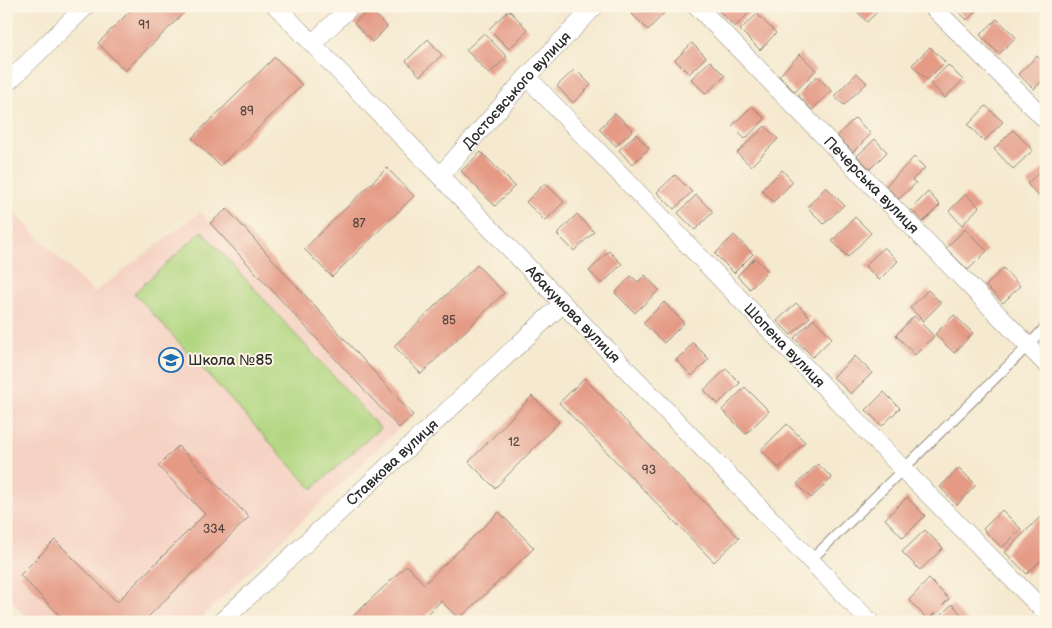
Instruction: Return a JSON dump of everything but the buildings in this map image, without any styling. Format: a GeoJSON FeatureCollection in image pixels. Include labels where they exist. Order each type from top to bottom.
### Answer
{"type":"FeatureCollection","features":[{"type":"Feature","properties":{"kind":"street"},"geometry":{"type":"LineString","coordinates":[[6,84],[86,6]]}},
{"type":"Feature","properties":{"kind":"street","name":"Абакумова вулиця"},"geometry":{"type":"LineString","coordinates":[[276,6],[870,622]]}},
{"type":"Feature","properties":{"kind":"street"},"geometry":{"type":"LineString","coordinates":[[313,43],[351,6]]}},
{"type":"Feature","properties":{"kind":"street","name":"Достоєвського вулиця"},"geometry":{"type":"LineString","coordinates":[[440,176],[527,78],[595,6]]}},
{"type":"Feature","properties":{"kind":"street","name":"Печерська вулиця"},"geometry":{"type":"LineString","coordinates":[[697,6],[1046,364]]}},
{"type":"Feature","properties":{"kind":"street"},"geometry":{"type":"LineString","coordinates":[[932,6],[1046,120]]}},
{"type":"Feature","properties":{"kind":"street","name":"Шопена вулиця"},"geometry":{"type":"LineString","coordinates":[[527,78],[903,470],[1046,613]]}},
{"type":"Feature","properties":{"kind":"street","name":"Ставкова вулиця"},"geometry":{"type":"LineString","coordinates":[[221,622],[562,304]]}},
{"type":"Feature","properties":{"kind":"lane"},"geometry":{"type":"LineString","coordinates":[[811,560],[1046,326]]}},
{"type":"Feature","properties":{"kind":"shaded area","name":"Школа №85"},"geometry":{"type":"Polygon","coordinates":[[[6,204],[94,293],[200,212],[399,428],[197,622],[31,622],[6,596],[6,204]]]}},
{"type":"Feature","properties":{"kind":"green space"},"geometry":{"type":"Polygon","coordinates":[[[202,231],[380,428],[312,489],[134,293],[202,231]]]}},
{"type":"Feature","properties":{"kind":"place","name":"Школа №85"},"geometry":{"type":"Point","coordinates":[171,360]}}]}
